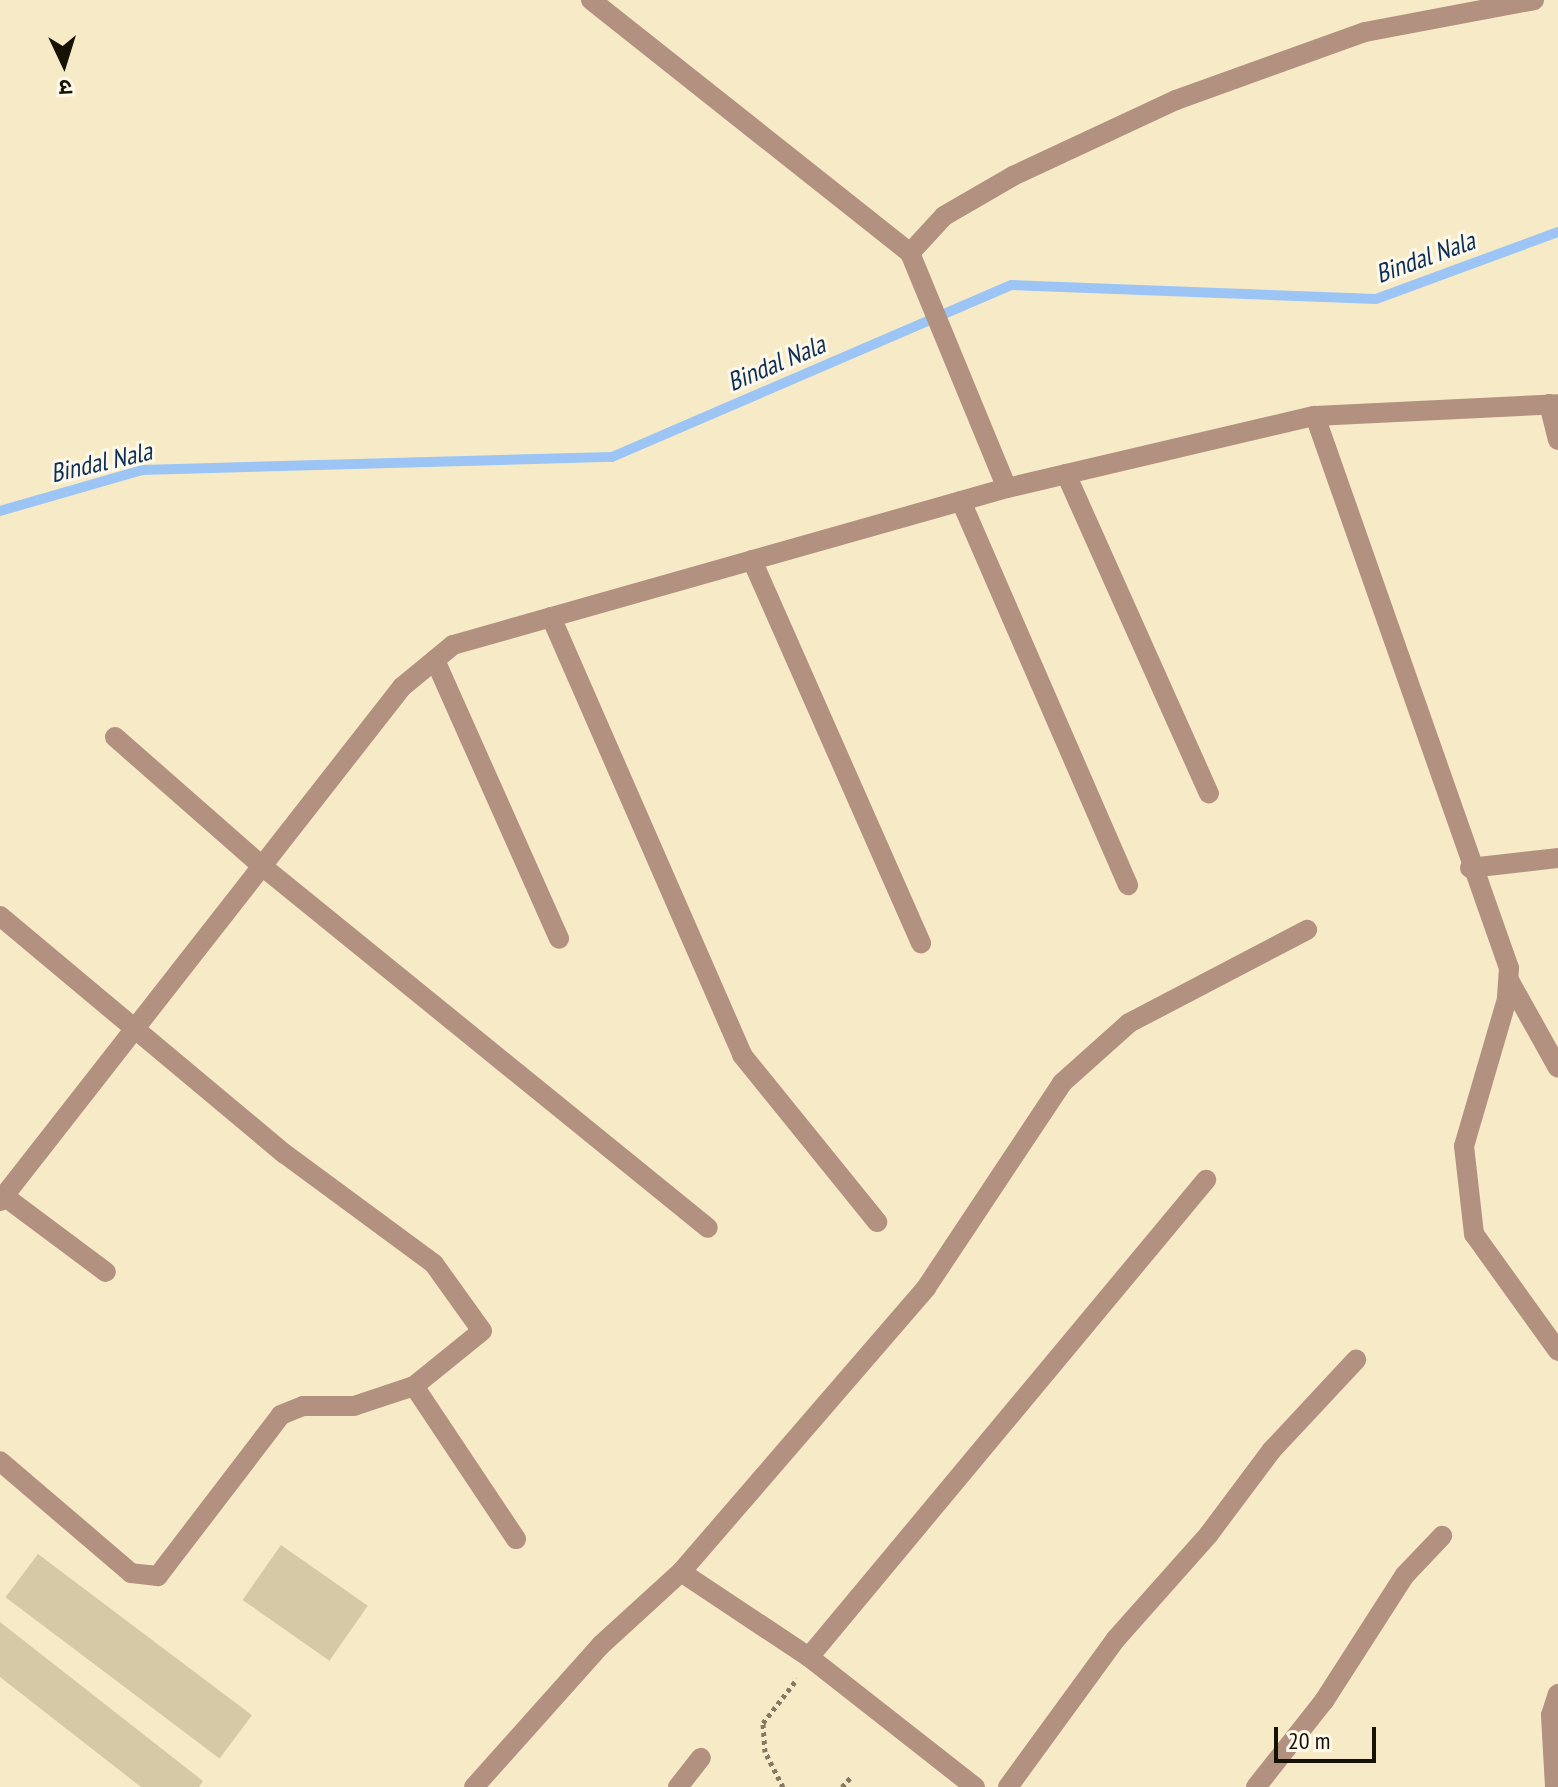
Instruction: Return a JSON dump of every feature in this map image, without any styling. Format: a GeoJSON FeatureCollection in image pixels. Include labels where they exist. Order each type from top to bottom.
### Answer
{"type":"FeatureCollection","features":[{"type":"Feature","properties":{"kind":"street"},"geometry":{"type":"LineString","coordinates":[[591,0],[915,260],[1007,488]]}},
{"type":"Feature","properties":{"kind":"street"},"geometry":{"type":"LineString","coordinates":[[915,260],[944,216],[1002,182],[1176,100],[1365,32],[1534,0]]}},
{"type":"Feature","properties":{"kind":"street"},"geometry":{"type":"LineString","coordinates":[[106,1272],[2,1199],[402,687],[453,645],[1007,488],[1315,416],[1553,404],[1558,440]]}},
{"type":"Feature","properties":{"kind":"street"},"geometry":{"type":"LineString","coordinates":[[1315,416],[1510,982],[1558,1068]]}},
{"type":"Feature","properties":{"kind":"street"},"geometry":{"type":"LineString","coordinates":[[1066,474],[1209,793]]}},
{"type":"Feature","properties":{"kind":"street"},"geometry":{"type":"LineString","coordinates":[[961,501],[1128,885]]}},
{"type":"Feature","properties":{"kind":"street"},"geometry":{"type":"LineString","coordinates":[[752,560],[921,943]]}},
{"type":"Feature","properties":{"kind":"street"},"geometry":{"type":"LineString","coordinates":[[551,617],[742,1055],[877,1222]]}},
{"type":"Feature","properties":{"kind":"street"},"geometry":{"type":"LineString","coordinates":[[435,660],[559,939]]}},
{"type":"Feature","properties":{"kind":"street"},"geometry":{"type":"LineString","coordinates":[[115,737],[262,866],[708,1228]]}},
{"type":"Feature","properties":{"kind":"street"},"geometry":{"type":"LineString","coordinates":[[1470,868],[1558,858]]}},
{"type":"Feature","properties":{"kind":"street"},"geometry":{"type":"LineString","coordinates":[[0,916],[285,1154],[434,1264],[482,1331],[414,1386],[354,1406],[303,1406],[281,1415],[165,1569],[144,1579],[0,1461]]}},
{"type":"Feature","properties":{"kind":"street"},"geometry":{"type":"LineString","coordinates":[[474,1787],[601,1645],[681,1572],[926,1288],[1062,1083],[1129,1023],[1307,930]]}},
{"type":"Feature","properties":{"kind":"street"},"geometry":{"type":"LineString","coordinates":[[1510,982],[1464,1146],[1468,1190],[1481,1246],[1558,1351]]}},
{"type":"Feature","properties":{"kind":"street"},"geometry":{"type":"LineString","coordinates":[[809,1657],[1206,1180]]}},
{"type":"Feature","properties":{"kind":"street"},"geometry":{"type":"LineString","coordinates":[[1008,1787],[1115,1640],[1271,1451],[1356,1360]]}},
{"type":"Feature","properties":{"kind":"street"},"geometry":{"type":"LineString","coordinates":[[414,1386],[516,1539]]}},
{"type":"Feature","properties":{"kind":"street"},"geometry":{"type":"LineString","coordinates":[[1256,1787],[1324,1701],[1405,1575],[1442,1536]]}},
{"type":"Feature","properties":{"kind":"street"},"geometry":{"type":"LineString","coordinates":[[681,1572],[809,1657],[975,1787]]}},
{"type":"Feature","properties":{"kind":"street"},"geometry":{"type":"LineString","coordinates":[[1555,1787],[1551,1715],[1558,1694]]}},
{"type":"Feature","properties":{"kind":"street"},"geometry":{"type":"LineString","coordinates":[[678,1787],[701,1758]]}},
{"type":"Feature","properties":{"kind":"path"},"geometry":{"type":"LineString","coordinates":[[783,1787],[765,1752],[763,1723],[790,1693],[809,1657]]}},
{"type":"Feature","properties":{"kind":"path"},"geometry":{"type":"LineString","coordinates":[[842,1787],[852,1776]]}},
{"type":"Feature","properties":{"kind":"building"},"geometry":{"type":"Polygon","coordinates":[[[281,1545],[368,1606],[329,1661],[243,1600],[281,1545]]]}},
{"type":"Feature","properties":{"kind":"building"},"geometry":{"type":"Polygon","coordinates":[[[38,1554],[252,1715],[220,1758],[6,1597],[38,1554]]]}},
{"type":"Feature","properties":{"kind":"building"},"geometry":{"type":"Polygon","coordinates":[[[0,1622],[203,1781],[199,1787],[141,1787],[0,1677],[0,1622]]]}},
{"type":"Feature","properties":{"kind":"waterway","name":"Bindal Nala"},"geometry":{"type":"LineString","coordinates":[[0,511],[142,470],[612,457],[1012,285],[1376,299],[1558,232]]}}]}
